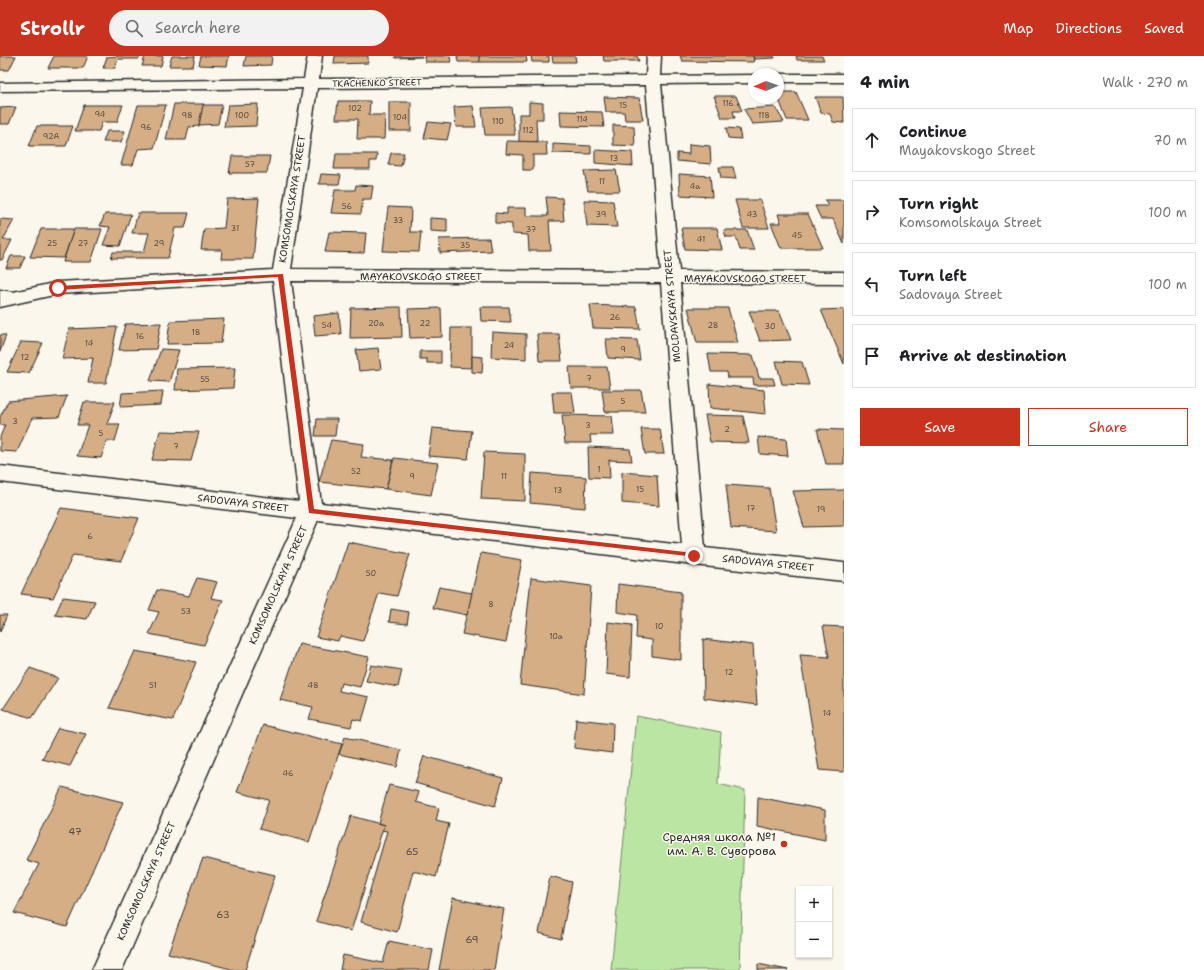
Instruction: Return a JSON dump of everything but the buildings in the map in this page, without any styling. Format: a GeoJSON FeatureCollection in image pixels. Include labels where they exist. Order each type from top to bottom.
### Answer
{"type":"FeatureCollection","features":[{"type":"Feature","properties":{"kind":"street","name":"KOMSOMOLSKAYA STREET"},"geometry":{"type":"LineString","coordinates":[[107,970],[311,511],[281,275],[315,56]]}},
{"type":"Feature","properties":{"kind":"street","name":"MOLDAVSKAYA STREET"},"geometry":{"type":"LineString","coordinates":[[654,56],[653,79],[694,556]]}},
{"type":"Feature","properties":{"kind":"street"},"geometry":{"type":"LineString","coordinates":[[784,78],[844,78]]}},
{"type":"Feature","properties":{"kind":"street","name":"TKACHENKO STREET"},"geometry":{"type":"LineString","coordinates":[[0,87],[748,79]]}},
{"type":"Feature","properties":{"kind":"street","name":"MAYAKOVSKOGO STREET"},"geometry":{"type":"LineString","coordinates":[[0,301],[58,288],[281,275],[844,278]]}},
{"type":"Feature","properties":{"kind":"street","name":"SADOVAYA STREET"},"geometry":{"type":"LineString","coordinates":[[0,474],[694,556],[844,572]]}},
{"type":"Feature","properties":{"kind":"lane"},"geometry":{"type":"LineString","coordinates":[[0,293],[20,296]]}},
{"type":"Feature","properties":{"kind":"green space"},"geometry":{"type":"Polygon","coordinates":[[[636,716],[721,732],[718,784],[745,790],[740,970],[611,970],[636,716]]]}},
{"type":"Feature","properties":{"kind":"place","name":"Средняя школа №1 им. А. В. Суворова"},"geometry":{"type":"Point","coordinates":[784,844]}},
{"type":"Feature","properties":{"kind":"route"},"geometry":{"type":"LineString","coordinates":[[58,288],[281,275],[311,511],[694,556]]}}]}
